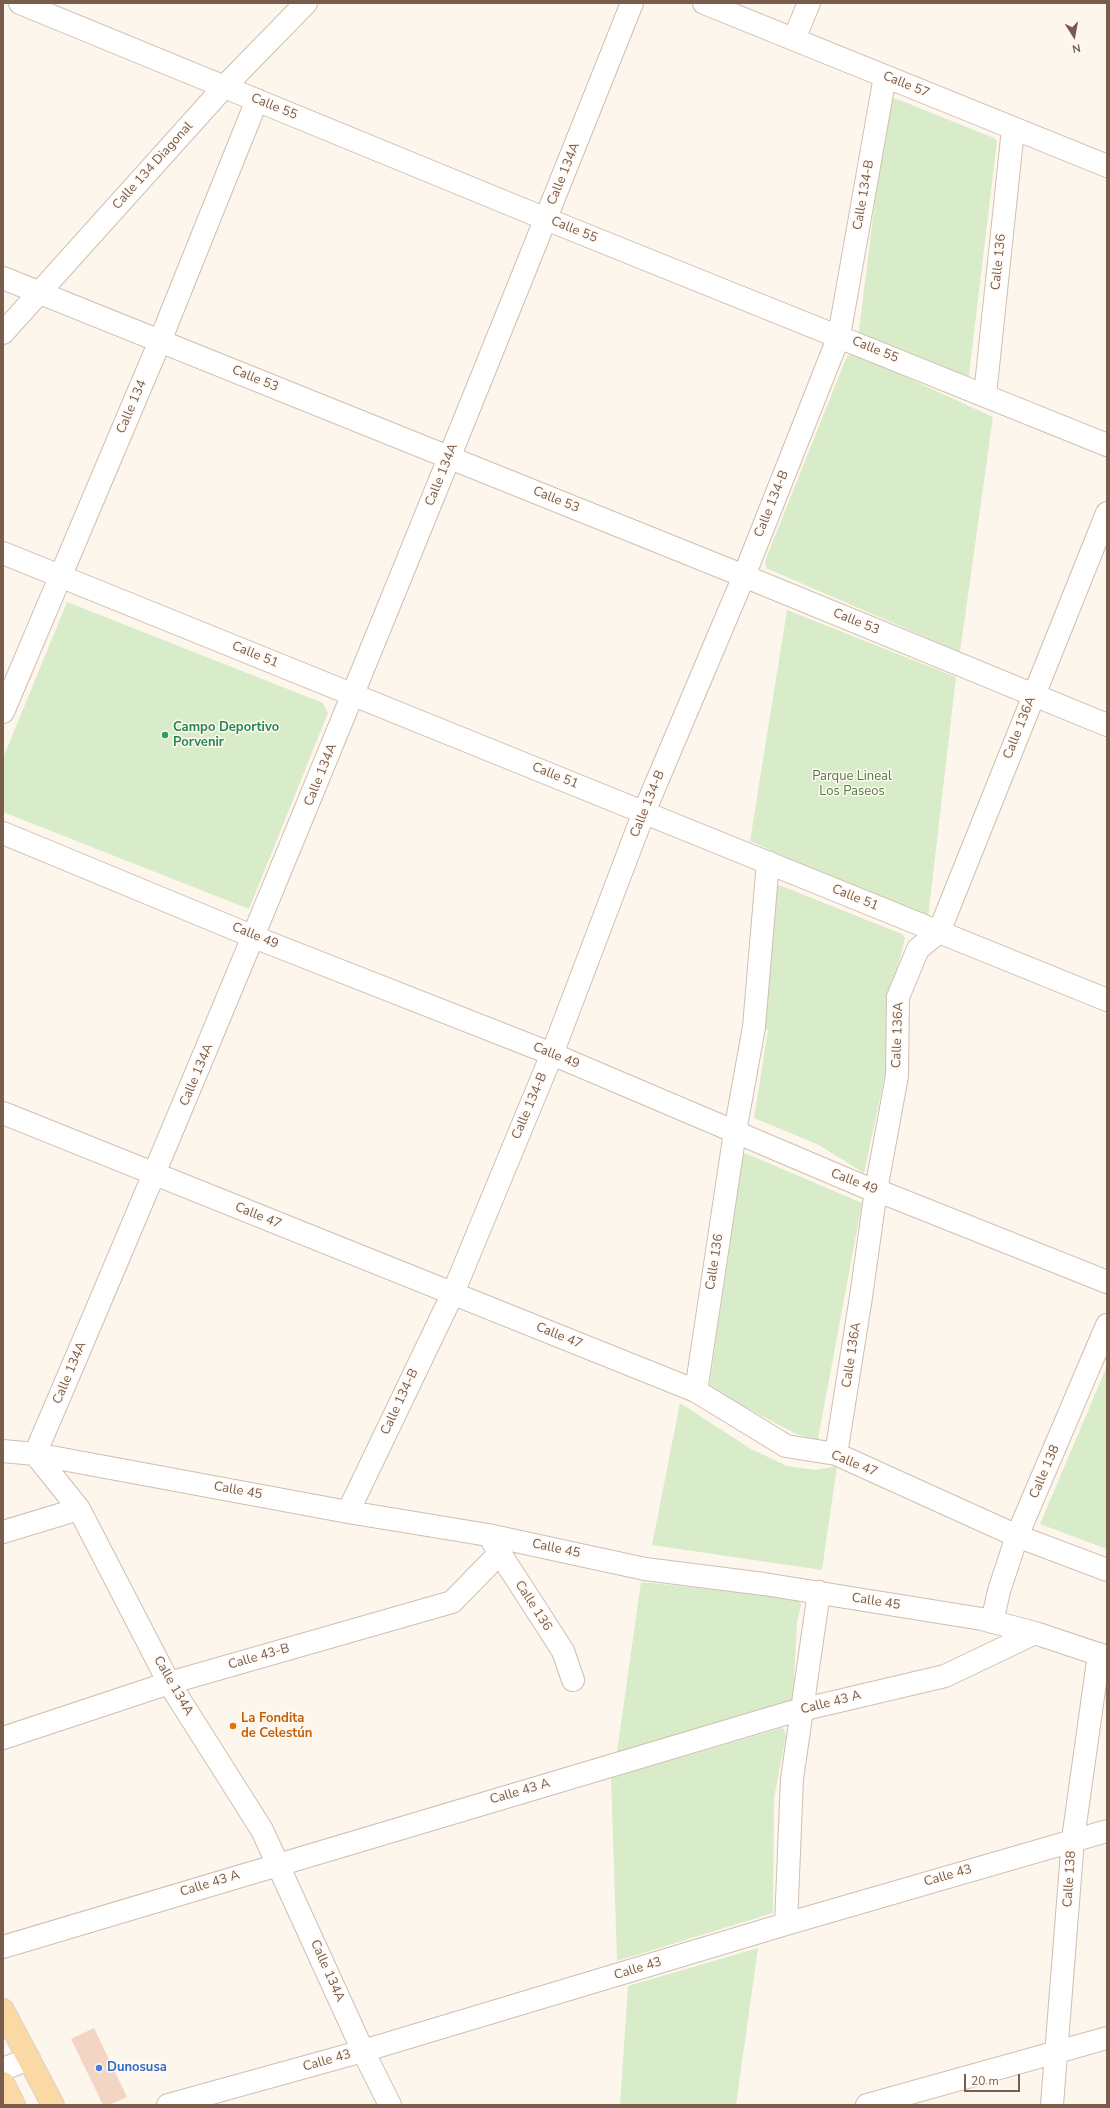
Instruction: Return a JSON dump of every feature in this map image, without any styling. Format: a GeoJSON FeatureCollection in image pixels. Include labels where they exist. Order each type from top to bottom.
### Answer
{"type":"FeatureCollection","features":[{"type":"Feature","properties":{"kind":"main road"},"geometry":{"type":"LineString","coordinates":[[3,2010],[53,2105]]}},
{"type":"Feature","properties":{"kind":"main road"},"geometry":{"type":"LineString","coordinates":[[3,2083],[14,2105]]}},
{"type":"Feature","properties":{"kind":"street","name":"Calle 55"},"geometry":{"type":"LineString","coordinates":[[20,3],[546,219],[1107,445]]}},
{"type":"Feature","properties":{"kind":"street","name":"Calle 134 Diagonal"},"geometry":{"type":"LineString","coordinates":[[3,333],[225,86],[306,3]]}},
{"type":"Feature","properties":{"kind":"street","name":"Calle 134A"},"geometry":{"type":"LineString","coordinates":[[390,2105],[363,2051],[279,1863],[262,1830],[169,1683],[79,1509],[35,1454],[155,1175],[354,695],[632,3]]}},
{"type":"Feature","properties":{"kind":"street","name":"Calle 57"},"geometry":{"type":"LineString","coordinates":[[704,3],[1013,129],[1106,165]]}},
{"type":"Feature","properties":{"kind":"street"},"geometry":{"type":"LineString","coordinates":[[794,40],[809,3]]}},
{"type":"Feature","properties":{"kind":"street","name":"Calle 134-B"},"geometry":{"type":"LineString","coordinates":[[348,1512],[452,1293],[552,1054],[644,812],[744,576],[839,336],[885,76]]}},
{"type":"Feature","properties":{"kind":"street","name":"Calle 134"},"geometry":{"type":"LineString","coordinates":[[3,712],[160,341],[257,100]]}},
{"type":"Feature","properties":{"kind":"street","name":"Calle 136"},"geometry":{"type":"LineString","coordinates":[[986,395],[1013,129]]}},
{"type":"Feature","properties":{"kind":"street","name":"Calle 53"},"geometry":{"type":"LineString","coordinates":[[3,278],[744,576],[1107,725]]}},
{"type":"Feature","properties":{"kind":"street","name":"Calle 136A"},"geometry":{"type":"LineString","coordinates":[[836,1454],[876,1190],[897,1076],[898,997],[918,949],[939,932],[1107,513]]}},
{"type":"Feature","properties":{"kind":"street","name":"Calle 51"},"geometry":{"type":"LineString","coordinates":[[3,553],[1107,1000]]}},
{"type":"Feature","properties":{"kind":"street","name":"Calle 49"},"geometry":{"type":"LineString","coordinates":[[3,833],[254,937],[552,1054],[865,1187],[876,1190],[1107,1282]]}},
{"type":"Feature","properties":{"kind":"street","name":"Calle 136"},"geometry":{"type":"LineString","coordinates":[[696,1391],[735,1132],[754,1027],[768,862]]}},
{"type":"Feature","properties":{"kind":"street","name":"Calle 47"},"geometry":{"type":"LineString","coordinates":[[3,1113],[696,1391],[786,1446],[836,1454],[1018,1536],[1107,1570]]}},
{"type":"Feature","properties":{"kind":"street","name":"Calle 138"},"geometry":{"type":"LineString","coordinates":[[992,1622],[999,1591],[1018,1536],[1107,1325]]}},
{"type":"Feature","properties":{"kind":"street","name":"Calle 45"},"geometry":{"type":"LineString","coordinates":[[3,1451],[35,1454],[348,1512],[488,1535],[645,1569],[819,1592],[992,1622],[1034,1633],[1103,1655]]}},
{"type":"Feature","properties":{"kind":"street"},"geometry":{"type":"LineString","coordinates":[[3,1532],[79,1509]]}},
{"type":"Feature","properties":{"kind":"street","name":"Calle 136"},"geometry":{"type":"LineString","coordinates":[[488,1535],[498,1554],[562,1650],[573,1680]]}},
{"type":"Feature","properties":{"kind":"street","name":"Calle 43-B"},"geometry":{"type":"LineString","coordinates":[[3,1738],[169,1683],[452,1602],[498,1554]]}},
{"type":"Feature","properties":{"kind":"street"},"geometry":{"type":"LineString","coordinates":[[786,1924],[792,1780],[819,1592]]}},
{"type":"Feature","properties":{"kind":"street","name":"Calle 43 A"},"geometry":{"type":"LineString","coordinates":[[3,1947],[279,1863],[802,1709],[945,1676],[1034,1633]]}},
{"type":"Feature","properties":{"kind":"street","name":"Calle 138"},"geometry":{"type":"LineString","coordinates":[[1052,2105],[1073,1839],[1103,1655]]}},
{"type":"Feature","properties":{"kind":"street","name":"Calle 43"},"geometry":{"type":"LineString","coordinates":[[168,2105],[363,2051],[1073,1839],[1107,1831]]}},
{"type":"Feature","properties":{"kind":"street"},"geometry":{"type":"LineString","coordinates":[[867,2105],[1107,2038]]}},
{"type":"Feature","properties":{"kind":"street"},"geometry":{"type":"LineString","coordinates":[[3,2069],[29,2059]]}},
{"type":"Feature","properties":{"kind":"green space"},"geometry":{"type":"Polygon","coordinates":[[[891,99],[897,99],[994,138],[997,141],[968,383],[858,339],[887,103],[891,99]]]}},
{"type":"Feature","properties":{"kind":"green space"},"geometry":{"type":"Polygon","coordinates":[[[853,353],[993,417],[960,652],[766,568],[765,561],[847,356],[853,353]]]}},
{"type":"Feature","properties":{"kind":"green space","name":"Campo Deportivo Porvenir"},"geometry":{"type":"Polygon","coordinates":[[[67,602],[323,703],[328,713],[249,909],[3,812],[3,758],[67,602]]]}},
{"type":"Feature","properties":{"kind":"green space","name":"Parque Lineal Los Paseos"},"geometry":{"type":"Polygon","coordinates":[[[787,610],[956,677],[928,918],[924,919],[750,841],[787,610]]]}},
{"type":"Feature","properties":{"kind":"green space"},"geometry":{"type":"Polygon","coordinates":[[[779,885],[902,934],[905,938],[890,998],[886,1070],[864,1173],[819,1145],[754,1118],[768,1030],[764,1029],[776,887],[779,885]]]}},
{"type":"Feature","properties":{"kind":"green space"},"geometry":{"type":"Polygon","coordinates":[[[745,1153],[862,1203],[818,1439],[816,1440],[796,1434],[709,1388],[742,1158],[745,1153]]]}},
{"type":"Feature","properties":{"kind":"green space"},"geometry":{"type":"Polygon","coordinates":[[[1107,1366],[1107,1549],[1040,1524],[1107,1366]]]}},
{"type":"Feature","properties":{"kind":"green space"},"geometry":{"type":"Polygon","coordinates":[[[680,1403],[751,1449],[787,1466],[815,1470],[837,1466],[822,1570],[652,1545],[680,1403]]]}},
{"type":"Feature","properties":{"kind":"green space"},"geometry":{"type":"Polygon","coordinates":[[[641,1582],[791,1598],[798,1597],[801,1605],[797,1622],[793,1698],[791,1702],[617,1752],[641,1582]]]}},
{"type":"Feature","properties":{"kind":"green space"},"geometry":{"type":"Polygon","coordinates":[[[782,1728],[784,1729],[786,1736],[774,1798],[773,1913],[617,1961],[611,1778],[782,1728]]]}},
{"type":"Feature","properties":{"kind":"green space"},"geometry":{"type":"Polygon","coordinates":[[[758,1948],[736,2105],[620,2105],[628,1986],[758,1948]]]}},
{"type":"Feature","properties":{"kind":"building","name":"Dunosusa"},"geometry":{"type":"Polygon","coordinates":[[[94,2028],[127,2097],[109,2105],[103,2105],[71,2039],[94,2028]]]}},
{"type":"Feature","properties":{"kind":"place","name":"Campo Deportivo Porvenir"},"geometry":{"type":"Point","coordinates":[165,735]}},
{"type":"Feature","properties":{"kind":"place","name":"La Fondita de Celestún"},"geometry":{"type":"Point","coordinates":[233,1726]}},
{"type":"Feature","properties":{"kind":"place","name":"Dunosusa"},"geometry":{"type":"Point","coordinates":[99,2068]}}]}
